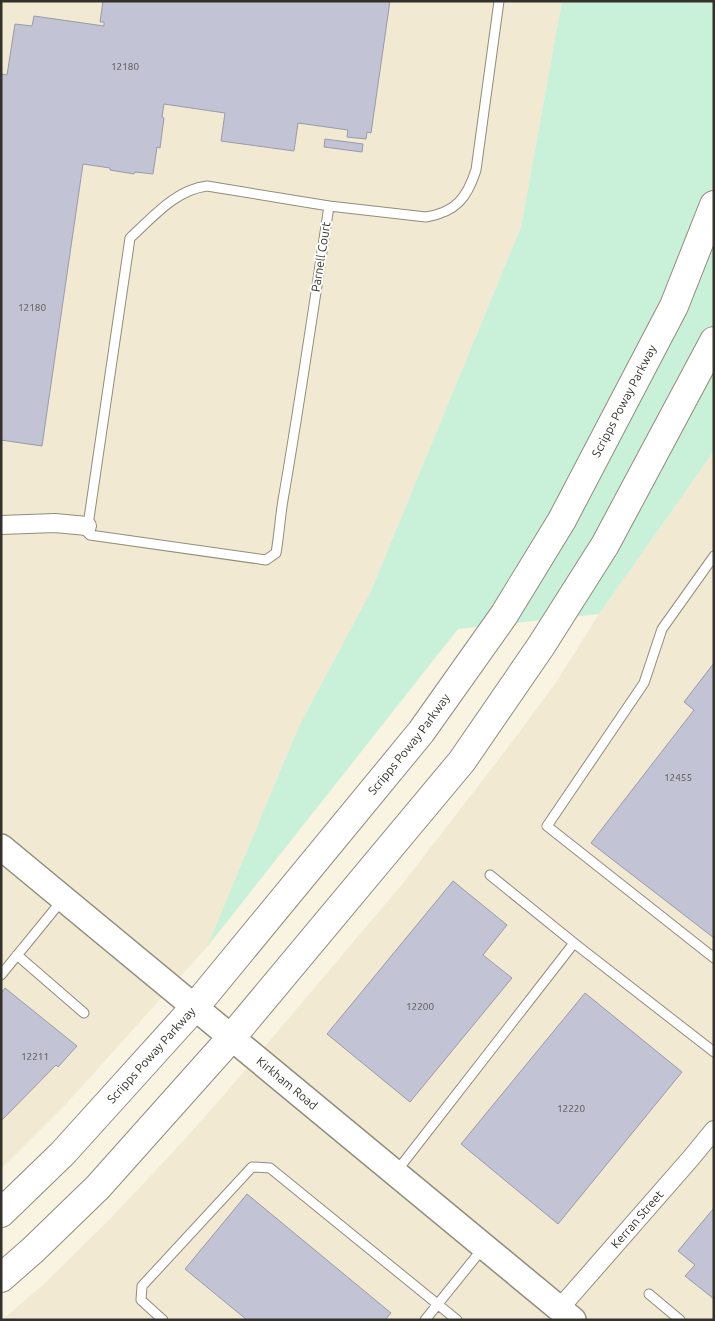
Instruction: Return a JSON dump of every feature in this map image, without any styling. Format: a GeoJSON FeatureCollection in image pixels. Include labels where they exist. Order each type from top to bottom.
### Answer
{"type":"FeatureCollection","features":[{"type":"Feature","properties":{"kind":"main road","name":"Scripps Poway Parkway"},"geometry":{"type":"LineString","coordinates":[[1,1213],[63,1153],[194,1008],[421,732],[504,614],[562,520],[674,306],[714,205]]}},
{"type":"Feature","properties":{"kind":"main road"},"geometry":{"type":"LineString","coordinates":[[1,1278],[98,1187],[231,1038],[462,761],[541,646],[605,545],[714,341]]}},
{"type":"Feature","properties":{"kind":"main road","name":"Kirkham Road"},"geometry":{"type":"LineString","coordinates":[[3,852],[63,899],[566,1314]]}},
{"type":"Feature","properties":{"kind":"street","name":"Parnell Court"},"geometry":{"type":"LineString","coordinates":[[1,525],[55,524],[87,526]]}},
{"type":"Feature","properties":{"kind":"street","name":"Kerran Street"},"geometry":{"type":"LineString","coordinates":[[566,1314],[714,1130]]}},
{"type":"Feature","properties":{"kind":"lane"},"geometry":{"type":"LineString","coordinates":[[329,206],[426,217],[439,215],[452,209],[462,200],[471,186],[476,170],[499,1]]}},
{"type":"Feature","properties":{"kind":"lane","name":"Parnell Court"},"geometry":{"type":"LineString","coordinates":[[207,186],[329,206],[276,553],[272,558],[266,560],[90,535],[87,532],[87,526],[130,238],[165,206],[181,194],[194,188],[207,186]]}},
{"type":"Feature","properties":{"kind":"lane"},"geometry":{"type":"LineString","coordinates":[[714,556],[662,629],[644,683],[547,826],[714,958]]}},
{"type":"Feature","properties":{"kind":"lane"},"geometry":{"type":"LineString","coordinates":[[490,875],[714,1052]]}},
{"type":"Feature","properties":{"kind":"lane"},"geometry":{"type":"LineString","coordinates":[[1,975],[63,899]]}},
{"type":"Feature","properties":{"kind":"lane"},"geometry":{"type":"LineString","coordinates":[[395,1173],[574,943]]}},
{"type":"Feature","properties":{"kind":"lane"},"geometry":{"type":"LineString","coordinates":[[17,955],[84,1013]]}},
{"type":"Feature","properties":{"kind":"lane"},"geometry":{"type":"LineString","coordinates":[[164,1320],[140,1300],[142,1286],[252,1167],[270,1168],[457,1320]]}},
{"type":"Feature","properties":{"kind":"lane"},"geometry":{"type":"LineString","coordinates":[[425,1320],[484,1247]]}},
{"type":"Feature","properties":{"kind":"lane"},"geometry":{"type":"LineString","coordinates":[[650,1294],[680,1320]]}},
{"type":"Feature","properties":{"kind":"shaded area"},"geometry":{"type":"Polygon","coordinates":[[[1,1],[562,1],[521,227],[371,591],[299,726],[207,947],[68,1102],[1,1169],[1,1]]]}},
{"type":"Feature","properties":{"kind":"shaded area"},"geometry":{"type":"Polygon","coordinates":[[[714,451],[714,1320],[2,1320],[43,1285],[111,1218],[172,1153],[217,1103],[404,882],[557,681],[599,614],[714,451]]]}},
{"type":"Feature","properties":{"kind":"green space"},"geometry":{"type":"Polygon","coordinates":[[[562,1],[714,1],[714,451],[599,614],[458,629],[207,947],[299,726],[371,591],[521,227],[562,1]]]}},
{"type":"Feature","properties":{"kind":"building"},"geometry":{"type":"Polygon","coordinates":[[[103,1],[390,1],[371,133],[367,132],[366,139],[347,137],[348,130],[298,123],[294,151],[221,141],[225,113],[164,104],[160,148],[157,147],[153,174],[135,172],[134,174],[83,164],[42,446],[1,440],[1,74],[7,75],[15,24],[32,26],[34,16],[104,26],[104,22],[100,22],[103,1]]]}},
{"type":"Feature","properties":{"kind":"building"},"geometry":{"type":"Polygon","coordinates":[[[325,139],[363,144],[362,152],[324,147],[325,139]]]}},
{"type":"Feature","properties":{"kind":"building"},"geometry":{"type":"Polygon","coordinates":[[[714,663],[714,938],[591,843],[694,710],[684,702],[714,663]]]}},
{"type":"Feature","properties":{"kind":"building"},"geometry":{"type":"Polygon","coordinates":[[[453,881],[507,925],[483,955],[512,978],[410,1102],[327,1034],[453,881]]]}},
{"type":"Feature","properties":{"kind":"building"},"geometry":{"type":"Polygon","coordinates":[[[5,988],[77,1046],[58,1067],[56,1065],[1,1121],[1,993],[5,988]]]}},
{"type":"Feature","properties":{"kind":"building"},"geometry":{"type":"Polygon","coordinates":[[[585,993],[682,1072],[558,1224],[461,1144],[585,993]]]}},
{"type":"Feature","properties":{"kind":"building"},"geometry":{"type":"Polygon","coordinates":[[[247,1194],[391,1313],[385,1320],[247,1320],[185,1269],[247,1194]]]}},
{"type":"Feature","properties":{"kind":"building"},"geometry":{"type":"Polygon","coordinates":[[[714,1208],[714,1299],[685,1276],[695,1265],[678,1251],[714,1208]]]}}]}
